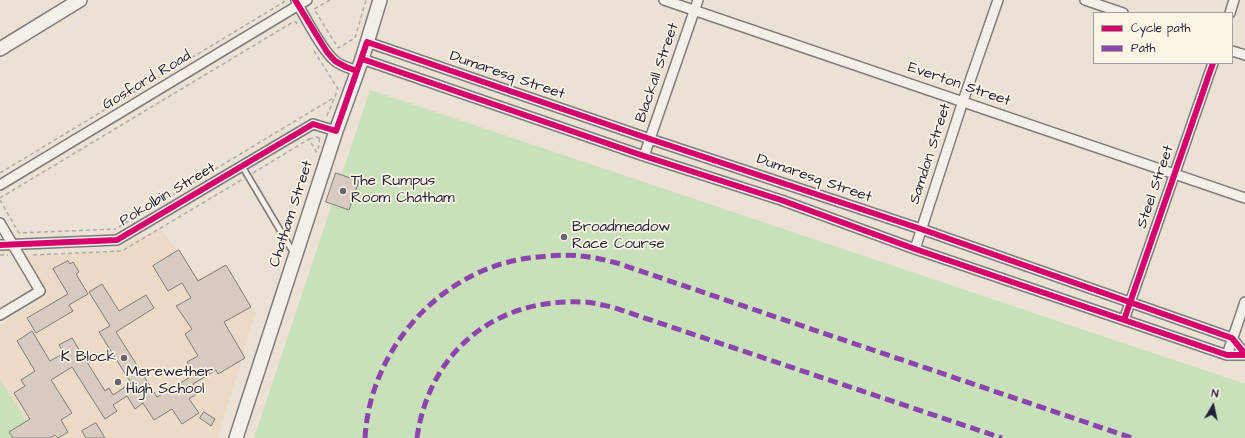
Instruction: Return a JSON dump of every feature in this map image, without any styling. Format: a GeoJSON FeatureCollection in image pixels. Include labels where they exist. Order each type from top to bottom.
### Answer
{"type":"FeatureCollection","features":[{"type":"Feature","properties":{"kind":"street"},"geometry":{"type":"LineString","coordinates":[[0,49],[80,0]]}},
{"type":"Feature","properties":{"kind":"street","name":"Gosford Road"},"geometry":{"type":"LineString","coordinates":[[0,185],[297,3],[307,0]]}},
{"type":"Feature","properties":{"kind":"street","name":"Chatham Street"},"geometry":{"type":"LineString","coordinates":[[236,438],[336,131],[360,65],[380,0]]}},
{"type":"Feature","properties":{"kind":"street","name":"Everton Street"},"geometry":{"type":"LineString","coordinates":[[664,0],[1245,198]]}},
{"type":"Feature","properties":{"kind":"street","name":"Blackall Street"},"geometry":{"type":"LineString","coordinates":[[644,156],[698,0]]}},
{"type":"Feature","properties":{"kind":"street","name":"Samdon Street"},"geometry":{"type":"LineString","coordinates":[[914,249],[998,0]]}},
{"type":"Feature","properties":{"kind":"street"},"geometry":{"type":"LineString","coordinates":[[1085,0],[1119,12]]}},
{"type":"Feature","properties":{"kind":"street"},"geometry":{"type":"LineString","coordinates":[[1230,12],[1234,0]]}},
{"type":"Feature","properties":{"kind":"street","name":"Dumaresq Street"},"geometry":{"type":"LineString","coordinates":[[297,3],[327,52],[335,61],[346,67],[360,65],[534,118],[644,156],[781,200],[914,249],[1226,355],[1245,354]]}},
{"type":"Feature","properties":{"kind":"street","name":"Dumaresq Street"},"geometry":{"type":"LineString","coordinates":[[367,42],[540,102],[921,229],[1232,338],[1245,354]]}},
{"type":"Feature","properties":{"kind":"street"},"geometry":{"type":"LineString","coordinates":[[1233,51],[1245,55]]}},
{"type":"Feature","properties":{"kind":"street","name":"Steel Street"},"geometry":{"type":"LineString","coordinates":[[1124,320],[1213,64]]}},
{"type":"Feature","properties":{"kind":"street","name":"Dumaresq Street"},"geometry":{"type":"LineString","coordinates":[[534,118],[540,102]]}},
{"type":"Feature","properties":{"kind":"street","name":"Pokolbin Street"},"geometry":{"type":"LineString","coordinates":[[0,245],[117,240],[313,124],[336,131]]}},
{"type":"Feature","properties":{"kind":"street","name":"Dumaresq Street"},"geometry":{"type":"LineString","coordinates":[[781,200],[786,184]]}},
{"type":"Feature","properties":{"kind":"street"},"geometry":{"type":"LineString","coordinates":[[0,223],[40,291],[0,315]]}},
{"type":"Feature","properties":{"kind":"street"},"geometry":{"type":"LineString","coordinates":[[1226,355],[1245,302]]}},
{"type":"Feature","properties":{"kind":"lane"},"geometry":{"type":"LineString","coordinates":[[242,166],[296,256]]}},
{"type":"Feature","properties":{"kind":"path"},"geometry":{"type":"LineString","coordinates":[[0,173],[284,2],[283,0]]}},
{"type":"Feature","properties":{"kind":"path"},"geometry":{"type":"LineString","coordinates":[[330,0],[314,9],[338,48],[355,38],[366,0]]}},
{"type":"Feature","properties":{"kind":"path"},"geometry":{"type":"LineString","coordinates":[[299,27],[296,22],[293,22],[0,199],[19,233],[115,230],[335,97]]}},
{"type":"Feature","properties":{"kind":"path"},"geometry":{"type":"LineString","coordinates":[[311,46],[338,89],[326,118]]}},
{"type":"Feature","properties":{"kind":"path"},"geometry":{"type":"LineString","coordinates":[[32,254],[122,251],[310,139],[320,137],[317,153],[310,139]]}},
{"type":"Feature","properties":{"kind":"path"},"geometry":{"type":"LineString","coordinates":[[0,255],[8,255]]}},
{"type":"Feature","properties":{"kind":"shaded area","name":"Merewether High School"},"geometry":{"type":"Polygon","coordinates":[[[160,229],[199,278],[221,266],[256,312],[218,438],[0,438],[0,325],[47,296],[26,256],[108,252],[160,229]]]}},
{"type":"Feature","properties":{"kind":"green space","name":"Broadmeadow Race Course"},"geometry":{"type":"Polygon","coordinates":[[[370,90],[1245,384],[1245,438],[254,438],[370,90]]]}},
{"type":"Feature","properties":{"kind":"green space"},"geometry":{"type":"Polygon","coordinates":[[[0,379],[37,438],[0,438],[0,379]]]}},
{"type":"Feature","properties":{"kind":"building","name":"The Rumpus Room Chatham"},"geometry":{"type":"Polygon","coordinates":[[[336,173],[359,181],[349,210],[326,202],[336,173]]]}},
{"type":"Feature","properties":{"kind":"building"},"geometry":{"type":"Polygon","coordinates":[[[179,250],[198,281],[226,265],[251,307],[224,322],[245,358],[218,374],[216,370],[193,384],[198,393],[189,399],[199,413],[182,424],[172,409],[154,420],[143,403],[135,409],[127,396],[113,405],[117,411],[105,419],[72,367],[51,380],[72,413],[61,420],[68,432],[58,438],[55,435],[50,438],[13,438],[9,432],[30,419],[14,393],[25,386],[21,380],[35,371],[17,341],[32,331],[50,361],[64,353],[59,345],[72,338],[105,391],[109,388],[113,395],[131,383],[99,332],[110,326],[89,292],[102,284],[119,311],[146,295],[154,308],[116,332],[157,397],[195,374],[187,362],[198,356],[185,334],[192,329],[176,306],[191,298],[182,283],[168,291],[153,266],[179,250]]]}},
{"type":"Feature","properties":{"kind":"building"},"geometry":{"type":"Polygon","coordinates":[[[68,261],[70,264],[73,262],[79,272],[76,274],[88,294],[69,305],[73,311],[36,333],[27,318],[68,294],[53,269],[68,261]]]}},
{"type":"Feature","properties":{"kind":"building"},"geometry":{"type":"Polygon","coordinates":[[[204,412],[215,419],[211,426],[200,418],[204,412]]]}},
{"type":"Feature","properties":{"kind":"building"},"geometry":{"type":"Polygon","coordinates":[[[96,423],[105,438],[86,438],[82,431],[96,423]]]}},
{"type":"Feature","properties":{"kind":"marked path"},"geometry":{"type":"LineString","coordinates":[[365,438],[370,405],[380,374],[396,345],[416,319],[439,297],[467,279],[497,266],[529,258],[569,255],[590,257],[617,263],[1132,438]]}},
{"type":"Feature","properties":{"kind":"marked path"},"geometry":{"type":"LineString","coordinates":[[417,438],[424,407],[436,380],[452,356],[471,336],[495,321],[521,309],[550,303],[582,302],[612,307],[1002,438]]}},
{"type":"Feature","properties":{"kind":"cycle path"},"geometry":{"type":"LineString","coordinates":[[295,0],[327,52],[335,61],[357,71]]}},
{"type":"Feature","properties":{"kind":"cycle path"},"geometry":{"type":"LineString","coordinates":[[0,245],[117,240],[313,124],[336,131],[367,42],[650,139],[921,229],[1232,338],[1245,354]]}},
{"type":"Feature","properties":{"kind":"cycle path"},"geometry":{"type":"LineString","coordinates":[[362,59],[644,156],[781,200],[915,249],[1227,355],[1245,355]]}},
{"type":"Feature","properties":{"kind":"cycle path"},"geometry":{"type":"LineString","coordinates":[[1124,320],[1213,64]]}},
{"type":"Feature","properties":{"kind":"place","name":"The Rumpus Room Chatham"},"geometry":{"type":"Point","coordinates":[343,191]}},
{"type":"Feature","properties":{"kind":"place","name":"Broadmeadow Race Course"},"geometry":{"type":"Point","coordinates":[564,237]}},
{"type":"Feature","properties":{"kind":"place","name":"K Block"},"geometry":{"type":"Point","coordinates":[124,358]}},
{"type":"Feature","properties":{"kind":"place","name":"Merewether High School"},"geometry":{"type":"Point","coordinates":[118,382]}}]}
